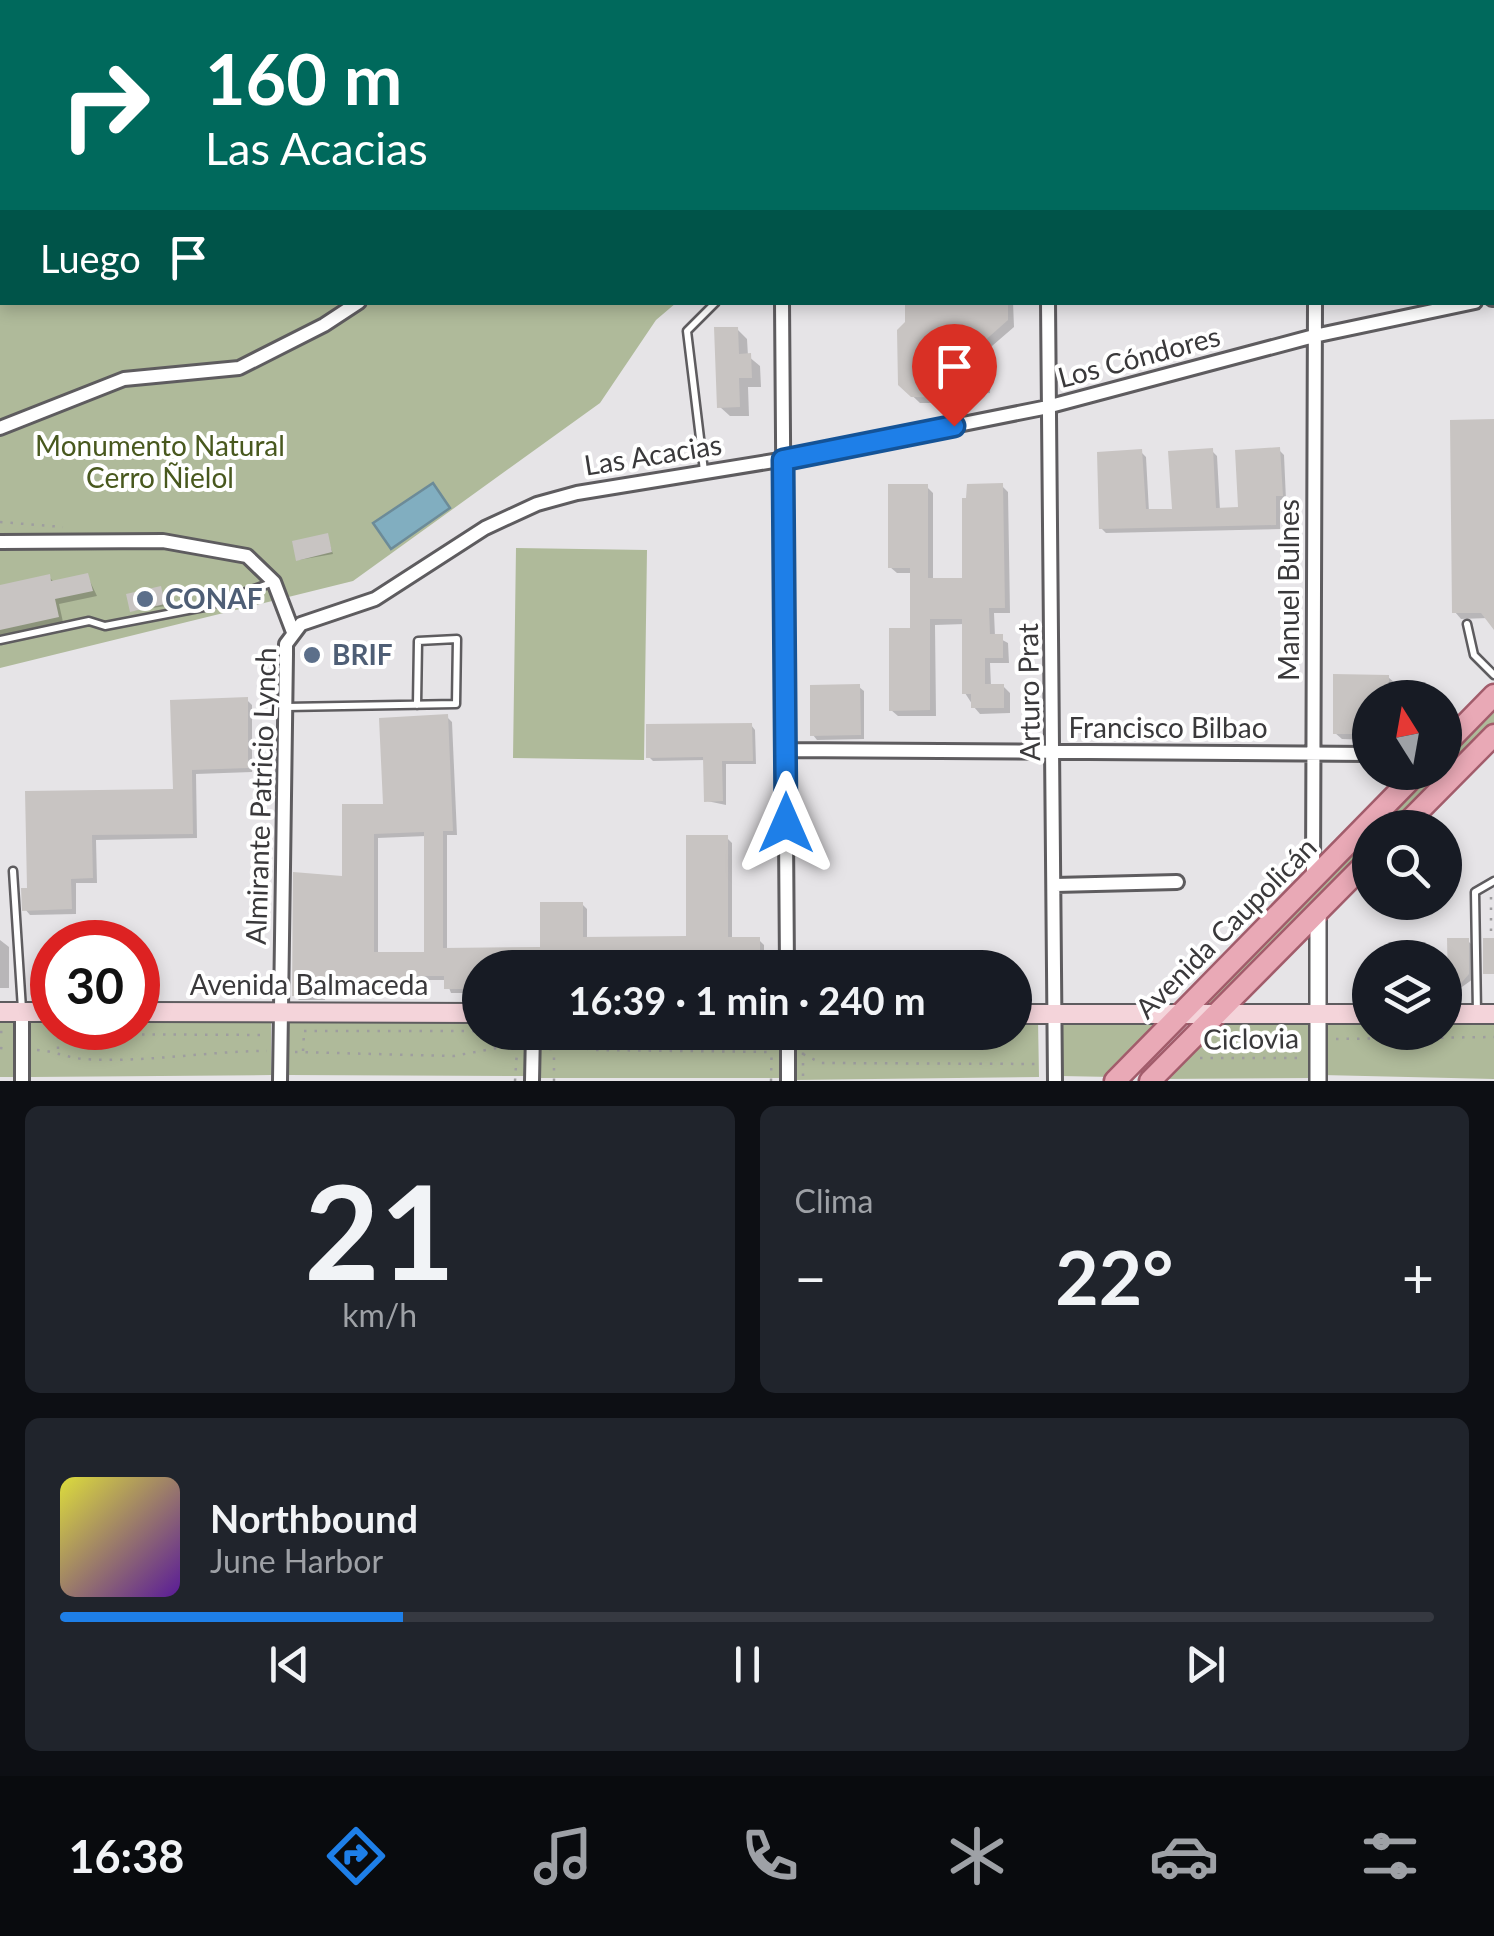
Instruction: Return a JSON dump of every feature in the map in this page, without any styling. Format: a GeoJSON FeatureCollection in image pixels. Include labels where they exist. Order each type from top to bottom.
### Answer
{"type":"FeatureCollection","features":[{"type":"Feature","properties":{"kind":"main road"},"geometry":{"type":"LineString","coordinates":[[1462,728],[1494,695]]}},
{"type":"Feature","properties":{"kind":"main road"},"geometry":{"type":"LineString","coordinates":[[1422,810],[1485,754],[1494,736]]}},
{"type":"Feature","properties":{"kind":"main road","name":"Avenida Caupolicán"},"geometry":{"type":"LineString","coordinates":[[1115,1081],[1400,790]]}},
{"type":"Feature","properties":{"kind":"main road"},"geometry":{"type":"LineString","coordinates":[[1318,911],[1320,888],[1333,859]]}},
{"type":"Feature","properties":{"kind":"main road","name":"Avenida Caupolicán"},"geometry":{"type":"LineString","coordinates":[[1150,1081],[1352,877]]}},
{"type":"Feature","properties":{"kind":"main road"},"geometry":{"type":"LineString","coordinates":[[0,1012],[30,1012]]}},
{"type":"Feature","properties":{"kind":"main road","name":"Avenida Balmaceda"},"geometry":{"type":"LineString","coordinates":[[160,1012],[462,1013]]}},
{"type":"Feature","properties":{"kind":"main road"},"geometry":{"type":"LineString","coordinates":[[1032,1014],[1352,1014]]}},
{"type":"Feature","properties":{"kind":"street"},"geometry":{"type":"LineString","coordinates":[[0,428],[124,379],[238,368],[324,326],[354,305]]}},
{"type":"Feature","properties":{"kind":"street"},"geometry":{"type":"LineString","coordinates":[[782,305],[787,950]]}},
{"type":"Feature","properties":{"kind":"street","name":"Arturo Prat"},"geometry":{"type":"LineString","coordinates":[[1048,305],[1055,1081]]}},
{"type":"Feature","properties":{"kind":"street","name":"Manuel Bulnes"},"geometry":{"type":"LineString","coordinates":[[1314,305],[1314,878]]}},
{"type":"Feature","properties":{"kind":"street","name":"Los Cóndores"},"geometry":{"type":"LineString","coordinates":[[1050,406],[1314,336],[1462,305]]}},
{"type":"Feature","properties":{"kind":"street","name":"Las Acacias"},"geometry":{"type":"LineString","coordinates":[[293,632],[301,624],[375,600],[485,528],[537,504],[577,492],[783,460],[1050,406]]}},
{"type":"Feature","properties":{"kind":"street"},"geometry":{"type":"LineString","coordinates":[[0,542],[163,541],[247,556],[274,582],[293,632]]}},
{"type":"Feature","properties":{"kind":"street","name":"Almirante Patricio Lynch"},"geometry":{"type":"LineString","coordinates":[[280,1081],[286,644],[293,632]]}},
{"type":"Feature","properties":{"kind":"street","name":"Francisco Bilbao"},"geometry":{"type":"LineString","coordinates":[[786,750],[1352,754]]}},
{"type":"Feature","properties":{"kind":"street"},"geometry":{"type":"LineString","coordinates":[[1055,884],[1177,882]]}},
{"type":"Feature","properties":{"kind":"street"},"geometry":{"type":"LineString","coordinates":[[1318,911],[1318,1081]]}},
{"type":"Feature","properties":{"kind":"street"},"geometry":{"type":"LineString","coordinates":[[22,1012],[22,1081]]}},
{"type":"Feature","properties":{"kind":"street"},"geometry":{"type":"LineString","coordinates":[[532,1081],[533,1050]]}},
{"type":"Feature","properties":{"kind":"street"},"geometry":{"type":"LineString","coordinates":[[788,1050],[788,1081]]}},
{"type":"Feature","properties":{"kind":"lane"},"geometry":{"type":"LineString","coordinates":[[704,472],[687,331],[713,305]]}},
{"type":"Feature","properties":{"kind":"lane"},"geometry":{"type":"LineString","coordinates":[[0,640],[90,621],[105,626],[204,607],[274,582]]}},
{"type":"Feature","properties":{"kind":"lane"},"geometry":{"type":"LineString","coordinates":[[1467,624],[1474,654],[1494,675]]}},
{"type":"Feature","properties":{"kind":"lane"},"geometry":{"type":"LineString","coordinates":[[285,707],[417,705],[456,704],[457,639],[418,641],[417,705]]}},
{"type":"Feature","properties":{"kind":"lane"},"geometry":{"type":"LineString","coordinates":[[13,871],[22,1012]]}},
{"type":"Feature","properties":{"kind":"lane"},"geometry":{"type":"LineString","coordinates":[[1486,1014],[1475,892],[1492,881]]}},
{"type":"Feature","properties":{"kind":"path"},"geometry":{"type":"LineString","coordinates":[[1492,881],[1492,938]]}},
{"type":"Feature","properties":{"kind":"path"},"geometry":{"type":"LineString","coordinates":[[462,1032],[304,1031],[302,1052],[454,1056],[488,1050]]}},
{"type":"Feature","properties":{"kind":"path"},"geometry":{"type":"LineString","coordinates":[[160,1034],[266,1035]]}},
{"type":"Feature","properties":{"kind":"path","name":"Ciclovia"},"geometry":{"type":"LineString","coordinates":[[1327,1038],[1494,1037]]}},
{"type":"Feature","properties":{"kind":"path"},"geometry":{"type":"LineString","coordinates":[[0,1048],[12,1049]]}},
{"type":"Feature","properties":{"kind":"path"},"geometry":{"type":"LineString","coordinates":[[31,1050],[58,1051],[79,1059],[197,1058],[234,1050],[266,1051]]}},
{"type":"Feature","properties":{"kind":"path"},"geometry":{"type":"LineString","coordinates":[[515,1081],[517,1050]]}},
{"type":"Feature","properties":{"kind":"path"},"geometry":{"type":"LineString","coordinates":[[554,1050],[554,1081]]}},
{"type":"Feature","properties":{"kind":"path"},"geometry":{"type":"LineString","coordinates":[[595,1050],[771,1052],[771,1078]]}},
{"type":"Feature","properties":{"kind":"path"},"geometry":{"type":"LineString","coordinates":[[803,1050],[804,1076]]}},
{"type":"Feature","properties":{"kind":"path"},"geometry":{"type":"LineString","coordinates":[[803,1054],[820,1063],[1041,1064]]}},
{"type":"Feature","properties":{"kind":"path","name":"Ciclovia"},"geometry":{"type":"LineString","coordinates":[[1193,1058],[1318,1058]]}},
{"type":"Feature","properties":{"kind":"green space","name":"Monumento Natural Cerro Ñielol"},"geometry":{"type":"Polygon","coordinates":[[[0,305],[674,305],[656,320],[600,403],[353,581],[0,668],[0,305]]]}},
{"type":"Feature","properties":{"kind":"green space"},"geometry":{"type":"Polygon","coordinates":[[[516,548],[647,550],[644,760],[513,758],[516,548]]]}},
{"type":"Feature","properties":{"kind":"green space"},"geometry":{"type":"Polygon","coordinates":[[[1494,702],[1494,729],[1462,761],[1462,735],[1494,702]]]}},
{"type":"Feature","properties":{"kind":"green space"},"geometry":{"type":"Polygon","coordinates":[[[1408,790],[1434,790],[1414,810],[1388,810],[1408,790]]]}},
{"type":"Feature","properties":{"kind":"green space"},"geometry":{"type":"Polygon","coordinates":[[[1352,846],[1352,871],[1217,1009],[1190,1009],[1352,846]]]}},
{"type":"Feature","properties":{"kind":"green space"},"geometry":{"type":"Polygon","coordinates":[[[1220,1017],[1311,1021],[1311,1078],[1159,1079],[1220,1017]]]}},
{"type":"Feature","properties":{"kind":"green space"},"geometry":{"type":"Polygon","coordinates":[[[0,1020],[14,1020],[15,1077],[0,1077],[0,1020]]]}},
{"type":"Feature","properties":{"kind":"green space"},"geometry":{"type":"Polygon","coordinates":[[[1032,1020],[1038,1020],[1039,1077],[793,1080],[792,1050],[1032,1050],[1032,1020]]]}},
{"type":"Feature","properties":{"kind":"green space"},"geometry":{"type":"Polygon","coordinates":[[[1061,1020],[1165,1020],[1112,1077],[1061,1076],[1061,1020]]]}},
{"type":"Feature","properties":{"kind":"green space"},"geometry":{"type":"Polygon","coordinates":[[[1462,1020],[1494,1020],[1494,1079],[1322,1075],[1323,1022],[1352,1021],[1352,1050],[1462,1050],[1462,1020]]]}},
{"type":"Feature","properties":{"kind":"green space"},"geometry":{"type":"Polygon","coordinates":[[[160,1021],[271,1022],[271,1075],[31,1077],[31,1050],[160,1050],[160,1021]]]}},
{"type":"Feature","properties":{"kind":"green space"},"geometry":{"type":"Polygon","coordinates":[[[288,1022],[462,1022],[462,1050],[524,1050],[524,1076],[289,1075],[288,1022]]]}},
{"type":"Feature","properties":{"kind":"green space"},"geometry":{"type":"Polygon","coordinates":[[[539,1050],[781,1050],[782,1078],[539,1078],[539,1050]]]}},
{"type":"Feature","properties":{"kind":"water"},"geometry":{"type":"Polygon","coordinates":[[[433,483],[450,508],[391,549],[373,523],[433,483]]]}},
{"type":"Feature","properties":{"kind":"building"},"geometry":{"type":"Polygon","coordinates":[[[905,305],[1008,305],[1008,320],[981,344],[986,350],[984,387],[959,390],[953,398],[911,397],[898,385],[897,330],[905,322],[905,305]]]}},
{"type":"Feature","properties":{"kind":"building"},"geometry":{"type":"Polygon","coordinates":[[[714,327],[738,327],[739,354],[751,353],[752,378],[739,378],[740,407],[717,408],[714,327]]]}},
{"type":"Feature","properties":{"kind":"building"},"geometry":{"type":"Polygon","coordinates":[[[1494,419],[1494,630],[1481,613],[1452,613],[1450,420],[1494,419]]]}},
{"type":"Feature","properties":{"kind":"building"},"geometry":{"type":"Polygon","coordinates":[[[1280,447],[1283,496],[1276,496],[1276,525],[1099,529],[1097,452],[1142,449],[1146,509],[1172,509],[1168,451],[1213,448],[1216,508],[1238,507],[1235,450],[1280,447]]]}},
{"type":"Feature","properties":{"kind":"building"},"geometry":{"type":"Polygon","coordinates":[[[1003,483],[1005,608],[989,608],[990,634],[1003,634],[1003,658],[985,658],[985,684],[1004,684],[1004,708],[971,708],[971,694],[962,694],[962,619],[930,619],[930,710],[889,711],[889,628],[910,628],[910,568],[888,568],[888,484],[928,484],[928,578],[962,578],[962,498],[966,498],[967,484],[1003,483]]]}},
{"type":"Feature","properties":{"kind":"building"},"geometry":{"type":"Polygon","coordinates":[[[328,533],[332,552],[296,561],[292,541],[328,533]]]}},
{"type":"Feature","properties":{"kind":"building"},"geometry":{"type":"Polygon","coordinates":[[[88,573],[93,591],[55,599],[59,617],[0,630],[0,585],[50,574],[51,581],[88,573]]]}},
{"type":"Feature","properties":{"kind":"building","name":"CONAF"},"geometry":{"type":"Polygon","coordinates":[[[161,586],[165,604],[130,612],[126,594],[161,586]]]}},
{"type":"Feature","properties":{"kind":"building"},"geometry":{"type":"Polygon","coordinates":[[[1333,674],[1389,675],[1389,680],[1352,680],[1352,734],[1333,734],[1333,674]]]}},
{"type":"Feature","properties":{"kind":"building"},"geometry":{"type":"Polygon","coordinates":[[[860,684],[861,735],[810,736],[810,685],[860,684]]]}},
{"type":"Feature","properties":{"kind":"building"},"geometry":{"type":"Polygon","coordinates":[[[248,697],[248,768],[192,770],[193,834],[92,835],[93,878],[71,879],[72,909],[22,911],[21,888],[27,888],[25,791],[173,789],[170,700],[248,697]]]}},
{"type":"Feature","properties":{"kind":"building"},"geometry":{"type":"Polygon","coordinates":[[[448,714],[453,831],[443,831],[443,948],[540,947],[540,902],[583,902],[583,937],[686,936],[686,835],[728,835],[728,937],[760,937],[760,950],[462,950],[462,989],[444,989],[444,976],[412,976],[412,986],[321,986],[321,996],[292,996],[293,872],[342,876],[342,804],[383,804],[379,718],[448,714]],[[424,832],[374,834],[374,952],[424,952],[424,832]]]}},
{"type":"Feature","properties":{"kind":"building"},"geometry":{"type":"Polygon","coordinates":[[[752,723],[753,761],[722,761],[723,801],[704,802],[703,757],[646,758],[646,724],[752,723]]]}},
{"type":"Feature","properties":{"kind":"building"},"geometry":{"type":"Polygon","coordinates":[[[1469,938],[1469,974],[1462,982],[1462,940],[1447,940],[1469,938]]]}},
{"type":"Feature","properties":{"kind":"building"},"geometry":{"type":"Polygon","coordinates":[[[1483,938],[1494,938],[1494,974],[1483,974],[1483,938]]]}},
{"type":"Feature","properties":{"kind":"place","name":"CONAF"},"geometry":{"type":"Point","coordinates":[145,599]}},
{"type":"Feature","properties":{"kind":"place","name":"BRIF"},"geometry":{"type":"Point","coordinates":[312,655]}},
{"type":"Feature","properties":{"kind":"route"},"geometry":{"type":"LineString","coordinates":[[786,823],[783,460],[954,426]]}}]}
